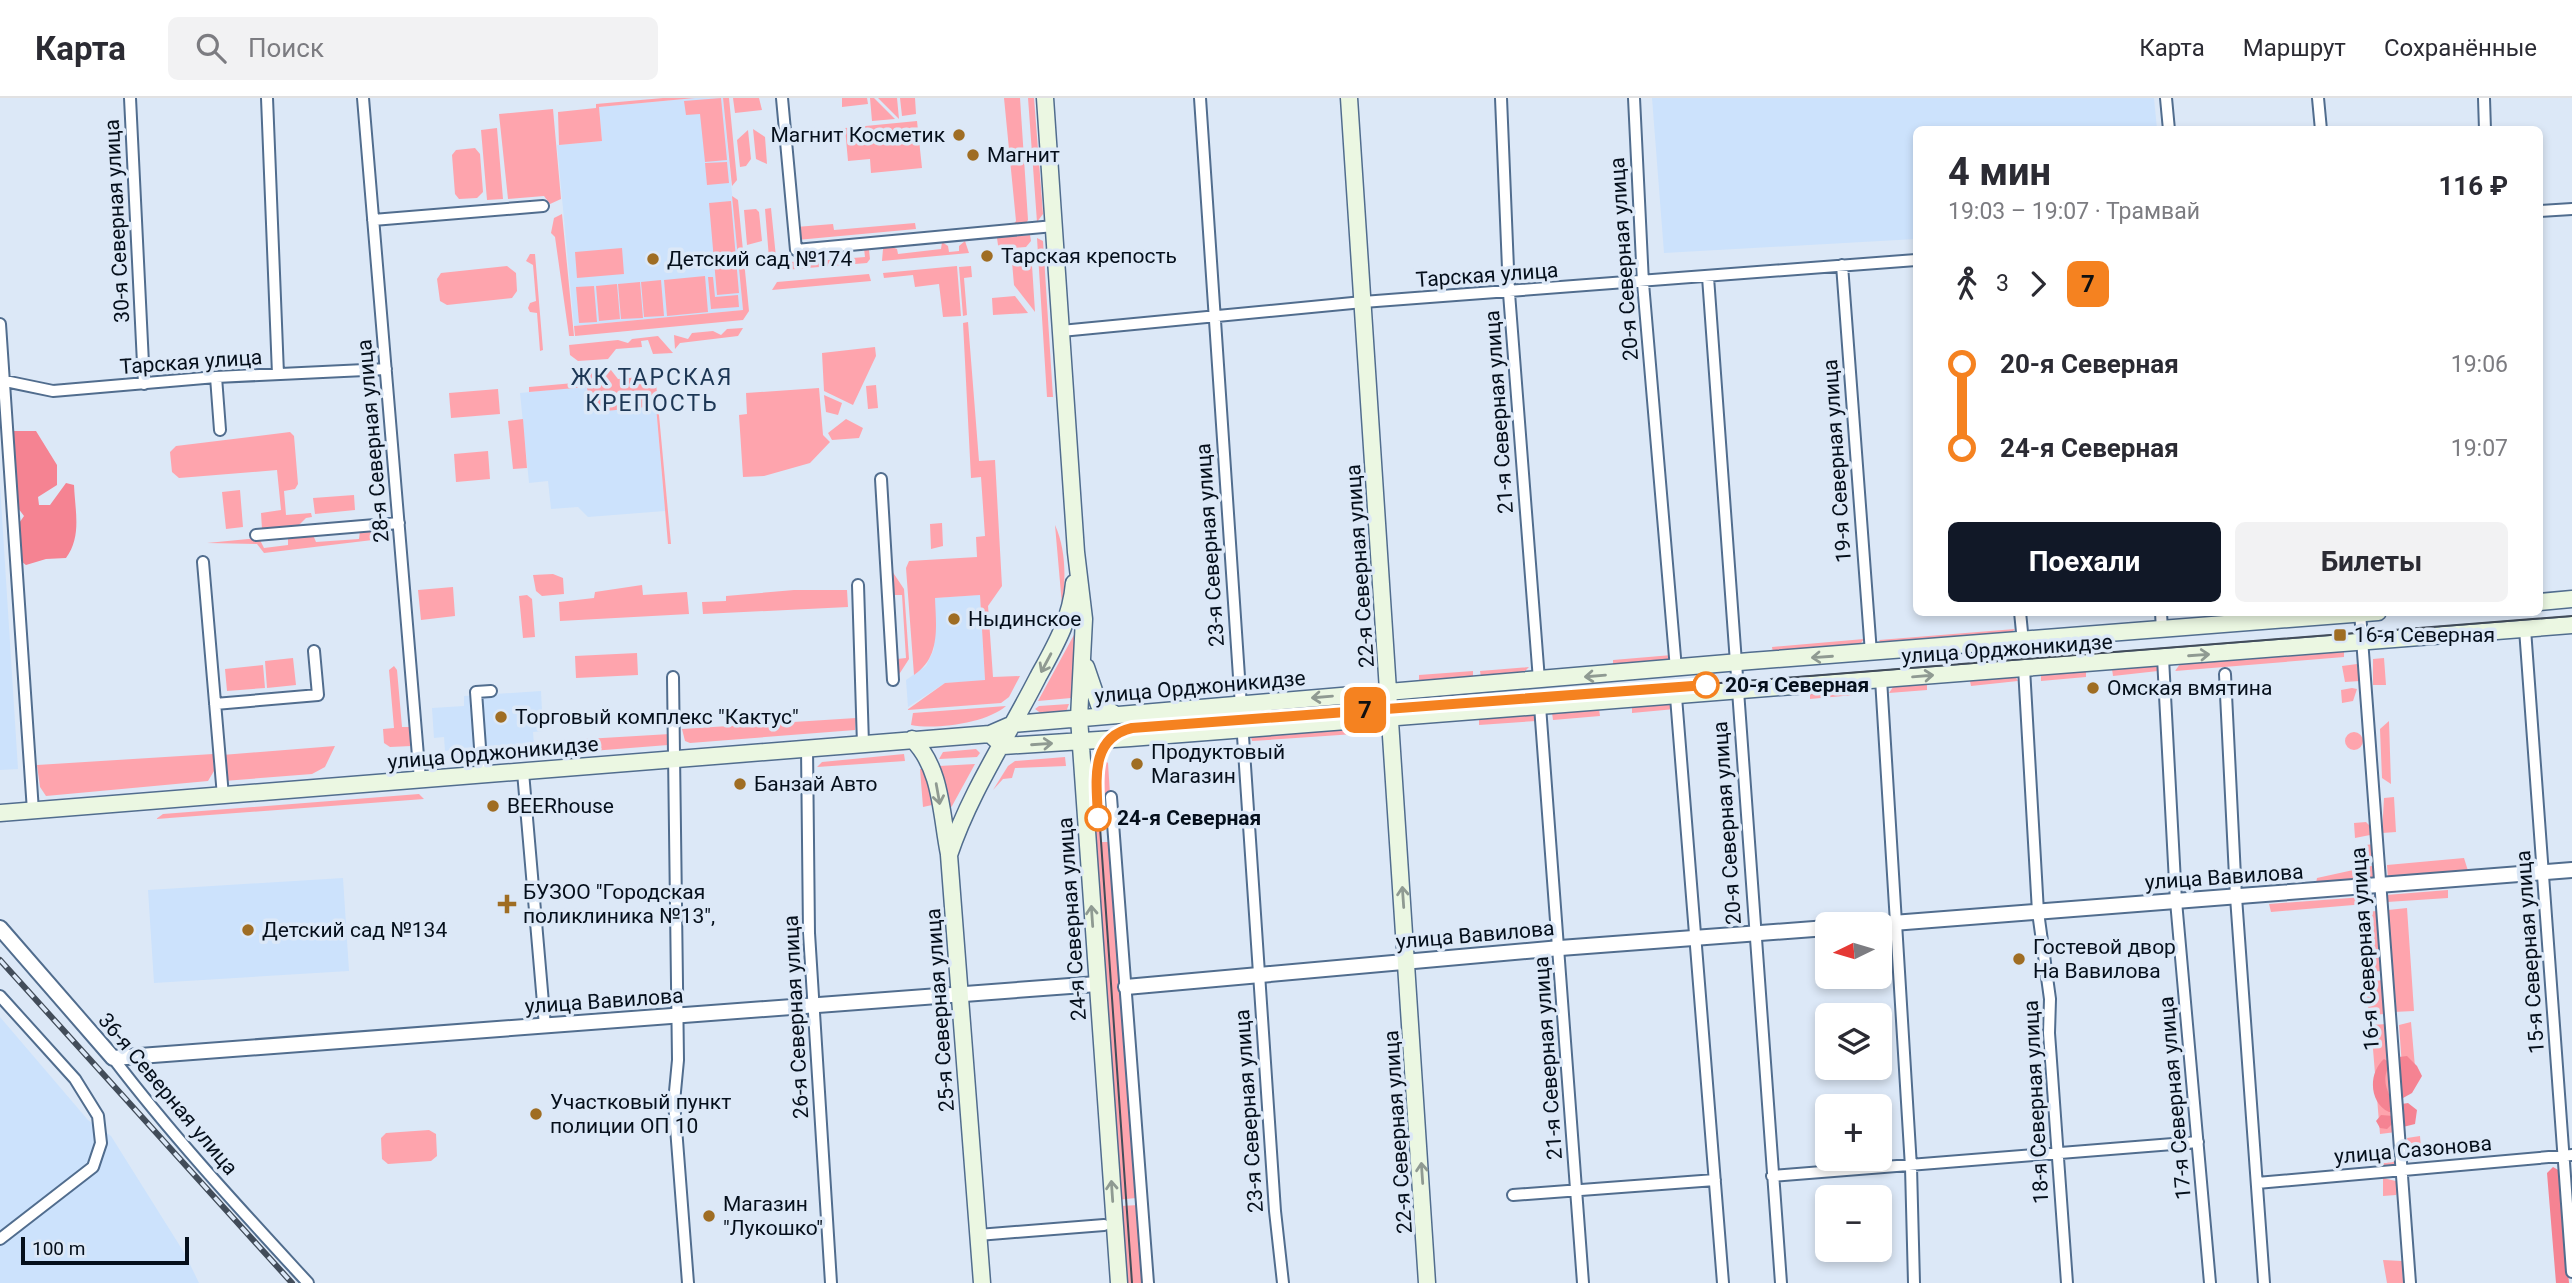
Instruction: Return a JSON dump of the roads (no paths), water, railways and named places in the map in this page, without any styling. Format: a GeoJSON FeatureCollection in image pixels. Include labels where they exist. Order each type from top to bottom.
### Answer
{"type":"FeatureCollection","features":[{"type":"Feature","properties":{"kind":"main road","name":"24-я Северная улица"},"geometry":{"type":"LineString","coordinates":[[1045,98],[1076,552],[1084,619],[1079,718],[1119,1283]]}},
{"type":"Feature","properties":{"kind":"main road","name":"22-я Северная улица"},"geometry":{"type":"LineString","coordinates":[[1349,98],[1408,962],[1427,1283]]}},
{"type":"Feature","properties":{"kind":"main road","name":"24-я Северная улица"},"geometry":{"type":"LineString","coordinates":[[1003,746],[1066,624],[1073,599],[1076,552]]}},
{"type":"Feature","properties":{"kind":"main road"},"geometry":{"type":"LineString","coordinates":[[2543,602],[2572,599]]}},
{"type":"Feature","properties":{"kind":"main road","name":"улица Орджоникидзе"},"geometry":{"type":"LineString","coordinates":[[0,813],[990,734],[1013,724],[1079,718],[2327,616]]}},
{"type":"Feature","properties":{"kind":"main road","name":"улица Орджоникидзе"},"geometry":{"type":"LineString","coordinates":[[1003,746],[1737,693],[1881,679],[2572,625]]}},
{"type":"Feature","properties":{"kind":"main road"},"geometry":{"type":"LineString","coordinates":[[1083,657],[1095,698],[1104,710],[1116,715]]}},
{"type":"Feature","properties":{"kind":"main road"},"geometry":{"type":"LineString","coordinates":[[990,734],[1003,746]]}},
{"type":"Feature","properties":{"kind":"main road"},"geometry":{"type":"LineString","coordinates":[[912,740],[925,753],[933,770],[949,855]]}},
{"type":"Feature","properties":{"kind":"main road","name":"25-я Северная улица"},"geometry":{"type":"LineString","coordinates":[[982,1283],[949,855],[961,818],[1003,746]]}},
{"type":"Feature","properties":{"kind":"street","name":"30-я Северная улица"},"geometry":{"type":"LineString","coordinates":[[130,98],[144,384]]}},
{"type":"Feature","properties":{"kind":"street"},"geometry":{"type":"LineString","coordinates":[[267,98],[278,374]]}},
{"type":"Feature","properties":{"kind":"street","name":"28-я Северная улица"},"geometry":{"type":"LineString","coordinates":[[363,98],[420,780]]}},
{"type":"Feature","properties":{"kind":"street"},"geometry":{"type":"LineString","coordinates":[[782,98],[796,250],[1054,226]]}},
{"type":"Feature","properties":{"kind":"street","name":"23-я Северная улица"},"geometry":{"type":"LineString","coordinates":[[1200,98],[1259,976],[1283,1283]]}},
{"type":"Feature","properties":{"kind":"street","name":"21-я Северная улица"},"geometry":{"type":"LineString","coordinates":[[1501,98],[1509,293],[1539,680]]}},
{"type":"Feature","properties":{"kind":"street","name":"20-я Северная улица"},"geometry":{"type":"LineString","coordinates":[[1634,98],[1643,283],[1676,669]]}},
{"type":"Feature","properties":{"kind":"street"},"geometry":{"type":"LineString","coordinates":[[2166,98],[2169,126]]}},
{"type":"Feature","properties":{"kind":"street"},"geometry":{"type":"LineString","coordinates":[[2318,98],[2321,126]]}},
{"type":"Feature","properties":{"kind":"street"},"geometry":{"type":"LineString","coordinates":[[2484,98],[2485,126]]}},
{"type":"Feature","properties":{"kind":"street"},"geometry":{"type":"LineString","coordinates":[[373,220],[542,206]]}},
{"type":"Feature","properties":{"kind":"street"},"geometry":{"type":"LineString","coordinates":[[2543,211],[2572,209]]}},
{"type":"Feature","properties":{"kind":"street","name":"Тарская улица"},"geometry":{"type":"LineString","coordinates":[[1061,331],[1363,302],[1643,283],[1913,260]]}},
{"type":"Feature","properties":{"kind":"street","name":"19-я Северная улица"},"geometry":{"type":"LineString","coordinates":[[1842,265],[1871,653]]}},
{"type":"Feature","properties":{"kind":"street","name":"20-я Северная улица"},"geometry":{"type":"LineString","coordinates":[[1708,277],[1754,934],[1782,1283]]}},
{"type":"Feature","properties":{"kind":"street"},"geometry":{"type":"LineString","coordinates":[[0,324],[1,380],[33,811]]}},
{"type":"Feature","properties":{"kind":"street","name":"Тарская улица"},"geometry":{"type":"LineString","coordinates":[[1,380],[53,391],[216,377],[386,369]]}},
{"type":"Feature","properties":{"kind":"street"},"geometry":{"type":"LineString","coordinates":[[216,377],[220,430]]}},
{"type":"Feature","properties":{"kind":"street"},"geometry":{"type":"LineString","coordinates":[[881,479],[893,680]]}},
{"type":"Feature","properties":{"kind":"street"},"geometry":{"type":"LineString","coordinates":[[256,535],[399,523]]}},
{"type":"Feature","properties":{"kind":"street"},"geometry":{"type":"LineString","coordinates":[[203,562],[223,796]]}},
{"type":"Feature","properties":{"kind":"street"},"geometry":{"type":"LineString","coordinates":[[858,585],[863,744]]}},
{"type":"Feature","properties":{"kind":"street"},"geometry":{"type":"LineString","coordinates":[[2020,616],[2023,642]]}},
{"type":"Feature","properties":{"kind":"street"},"geometry":{"type":"LineString","coordinates":[[2161,616],[2162,631]]}},
{"type":"Feature","properties":{"kind":"street","name":"16-я Северная улица"},"geometry":{"type":"LineString","coordinates":[[2360,616],[2410,1283]]}},
{"type":"Feature","properties":{"kind":"street","name":"15-я Северная улица"},"geometry":{"type":"LineString","coordinates":[[2525,629],[2568,1155],[2572,1272]]}},
{"type":"Feature","properties":{"kind":"street"},"geometry":{"type":"LineString","coordinates":[[215,704],[318,695],[314,651]]}},
{"type":"Feature","properties":{"kind":"street","name":"17-я Северная улица"},"geometry":{"type":"LineString","coordinates":[[2163,658],[2176,901],[2210,1283]]}},
{"type":"Feature","properties":{"kind":"street","name":"18-я Северная улица"},"geometry":{"type":"LineString","coordinates":[[2024,668],[2038,912],[2050,999],[2049,1033],[2067,1283]]}},
{"type":"Feature","properties":{"kind":"street"},"geometry":{"type":"LineString","coordinates":[[2225,674],[2236,897],[2264,1283]]}},
{"type":"Feature","properties":{"kind":"street"},"geometry":{"type":"LineString","coordinates":[[673,677],[676,726],[674,759],[678,1060],[674,1102],[688,1283]]}},
{"type":"Feature","properties":{"kind":"street"},"geometry":{"type":"LineString","coordinates":[[1881,679],[1887,912]]}},
{"type":"Feature","properties":{"kind":"street"},"geometry":{"type":"LineString","coordinates":[[482,775],[476,692],[491,691]]}},
{"type":"Feature","properties":{"kind":"street","name":"20-я Северная улица"},"geometry":{"type":"LineString","coordinates":[[1676,697],[1723,1283]]}},
{"type":"Feature","properties":{"kind":"street","name":"21-я Северная улица"},"geometry":{"type":"LineString","coordinates":[[1540,706],[1583,1283]]}},
{"type":"Feature","properties":{"kind":"street","name":"26-я Северная улица"},"geometry":{"type":"LineString","coordinates":[[807,748],[813,1006],[831,1283]]}},
{"type":"Feature","properties":{"kind":"street"},"geometry":{"type":"LineString","coordinates":[[523,772],[545,1026]]}},
{"type":"Feature","properties":{"kind":"street"},"geometry":{"type":"LineString","coordinates":[[1111,797],[1148,1283]]}},
{"type":"Feature","properties":{"kind":"street","name":"улица Вавилова"},"geometry":{"type":"LineString","coordinates":[[1892,924],[2572,870]]}},
{"type":"Feature","properties":{"kind":"street","name":"36-я Северная улица"},"geometry":{"type":"LineString","coordinates":[[0,928],[113,1058],[232,1202],[308,1283]]}},
{"type":"Feature","properties":{"kind":"street","name":"улица Вавилова"},"geometry":{"type":"LineString","coordinates":[[1126,987],[1560,948],[1815,929]]}},
{"type":"Feature","properties":{"kind":"street"},"geometry":{"type":"LineString","coordinates":[[1892,975],[1911,1167],[1914,1283]]}},
{"type":"Feature","properties":{"kind":"street","name":"улица Вавилова"},"geometry":{"type":"LineString","coordinates":[[113,1058],[1097,985]]}},
{"type":"Feature","properties":{"kind":"street"},"geometry":{"type":"LineString","coordinates":[[0,996],[75,1079],[98,1116],[102,1143],[93,1167],[0,1239]]}},
{"type":"Feature","properties":{"kind":"street"},"geometry":{"type":"LineString","coordinates":[[1772,1176],[2198,1142]]}},
{"type":"Feature","properties":{"kind":"street","name":"улица Сазонова"},"geometry":{"type":"LineString","coordinates":[[2257,1183],[2568,1155]]}},
{"type":"Feature","properties":{"kind":"street"},"geometry":{"type":"LineString","coordinates":[[1513,1195],[1714,1180]]}},
{"type":"Feature","properties":{"kind":"street"},"geometry":{"type":"LineString","coordinates":[[978,1235],[1104,1226]]}},
{"type":"Feature","properties":{"kind":"tram line"},"geometry":{"type":"LineString","coordinates":[[1132,1283],[1096,770],[1102,750],[1124,730],[2572,616]]}},
{"type":"Feature","properties":{"kind":"tram line","name":"7"},"geometry":{"type":"LineString","coordinates":[[1098,818],[1098,758],[1106,744],[1115,736],[1132,728],[1706,685]]}},
{"type":"Feature","properties":{"kind":"railway"},"geometry":{"type":"LineString","coordinates":[[0,960],[292,1283]]}},
{"type":"Feature","properties":{"kind":"place","name":"Магнит Косметик"},"geometry":{"type":"Point","coordinates":[959,135]}},
{"type":"Feature","properties":{"kind":"place","name":"Магнит"},"geometry":{"type":"Point","coordinates":[973,155]}},
{"type":"Feature","properties":{"kind":"place","name":"Тарская крепость"},"geometry":{"type":"Point","coordinates":[987,256]}},
{"type":"Feature","properties":{"kind":"place","name":"Детский сад №174"},"geometry":{"type":"Point","coordinates":[653,259]}},
{"type":"Feature","properties":{"kind":"place","name":"Ныдинское"},"geometry":{"type":"Point","coordinates":[954,619]}},
{"type":"Feature","properties":{"kind":"place","name":"16-я Северная"},"geometry":{"type":"Point","coordinates":[2340,635]}},
{"type":"Feature","properties":{"kind":"place","name":"20-я Северная"},"geometry":{"type":"Point","coordinates":[1706,685]}},
{"type":"Feature","properties":{"kind":"place","name":"Oмская вмятина"},"geometry":{"type":"Point","coordinates":[2093,688]}},
{"type":"Feature","properties":{"kind":"place","name":"Торговый комплекс \"Кактус\""},"geometry":{"type":"Point","coordinates":[501,717]}},
{"type":"Feature","properties":{"kind":"place","name":"Продуктовый Магазин"},"geometry":{"type":"Point","coordinates":[1137,764]}},
{"type":"Feature","properties":{"kind":"place","name":"Банзай Авто"},"geometry":{"type":"Point","coordinates":[740,784]}},
{"type":"Feature","properties":{"kind":"place","name":"BEERhouse"},"geometry":{"type":"Point","coordinates":[493,806]}},
{"type":"Feature","properties":{"kind":"place","name":"24-я Северная"},"geometry":{"type":"Point","coordinates":[1098,818]}},
{"type":"Feature","properties":{"kind":"place","name":"БУЗОО \"Городская поликлиника №13\","},"geometry":{"type":"Point","coordinates":[507,904]}},
{"type":"Feature","properties":{"kind":"place","name":"Детский сад №134"},"geometry":{"type":"Point","coordinates":[248,930]}},
{"type":"Feature","properties":{"kind":"place","name":"Гостевой двор На Вавилова"},"geometry":{"type":"Point","coordinates":[2019,959]}},
{"type":"Feature","properties":{"kind":"place","name":"Участковый пункт полиции ОП 10"},"geometry":{"type":"Point","coordinates":[536,1114]}},
{"type":"Feature","properties":{"kind":"place","name":"Магазин \"Лукошко\""},"geometry":{"type":"Point","coordinates":[709,1216]}},
{"type":"Feature","properties":{"kind":"district","name":"ЖК ТАРСКАЯ КРЕПОСТЬ"},"geometry":{"type":"Point","coordinates":[652,390]}}]}
